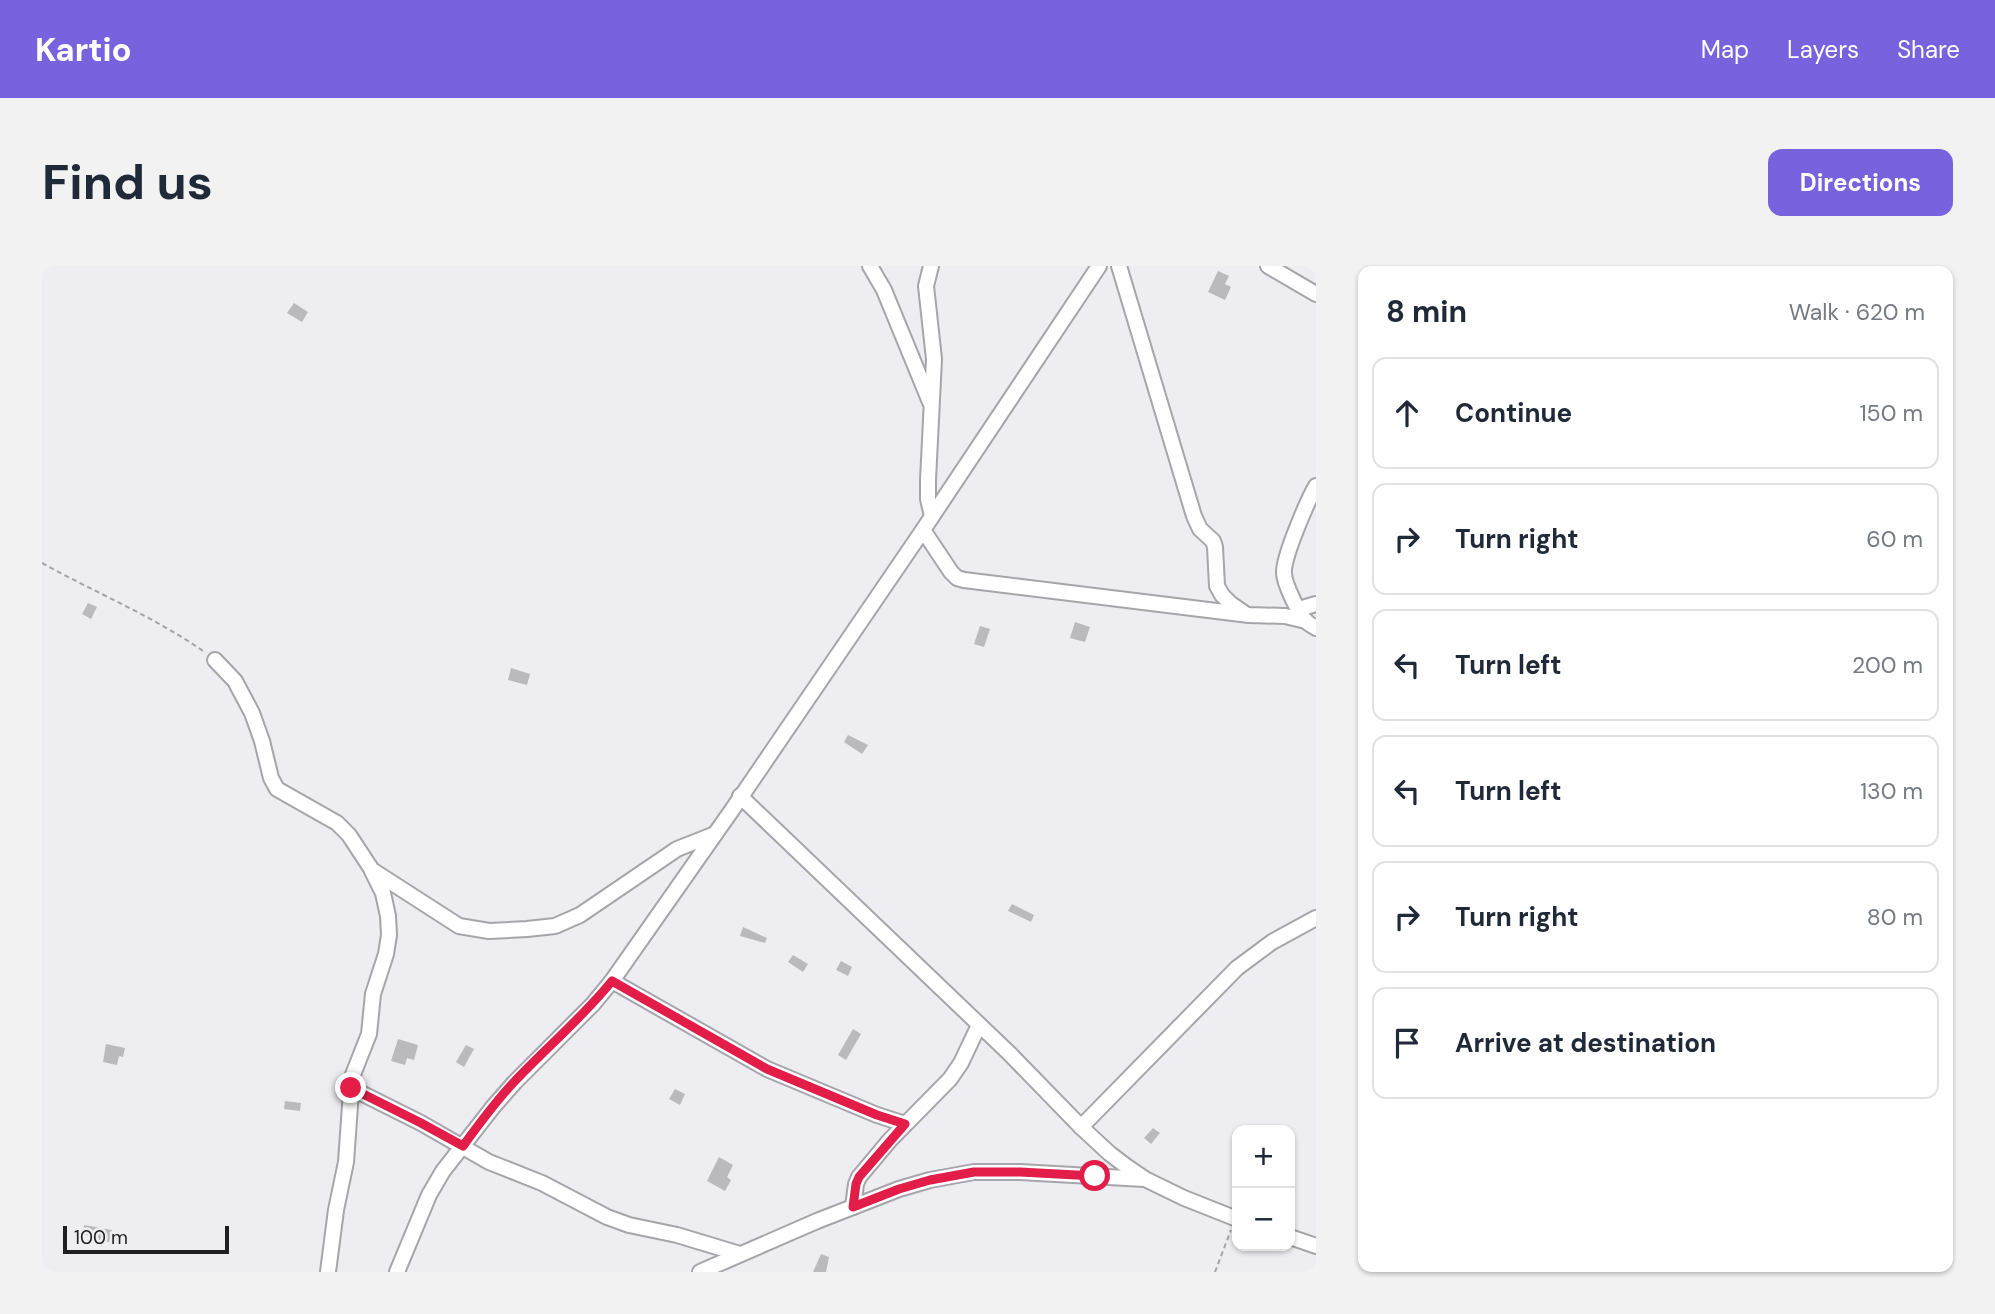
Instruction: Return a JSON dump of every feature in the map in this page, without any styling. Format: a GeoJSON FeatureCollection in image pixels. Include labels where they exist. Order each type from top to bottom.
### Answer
{"type":"FeatureCollection","features":[{"type":"Feature","properties":{"kind":"street"},"geometry":{"type":"LineString","coordinates":[[870,266],[884,290],[931,406]]}},
{"type":"Feature","properties":{"kind":"street"},"geometry":{"type":"LineString","coordinates":[[932,266],[926,286],[934,359],[928,480],[932,516]]}},
{"type":"Feature","properties":{"kind":"street"},"geometry":{"type":"LineString","coordinates":[[397,1272],[429,1195],[443,1171],[515,1082],[593,1004],[612,981],[923,530],[1099,266]]}},
{"type":"Feature","properties":{"kind":"street"},"geometry":{"type":"LineString","coordinates":[[1119,266],[1194,516],[1215,547],[1217,586],[1231,604],[1248,615]]}},
{"type":"Feature","properties":{"kind":"street"},"geometry":{"type":"LineString","coordinates":[[1268,266],[1316,294]]}},
{"type":"Feature","properties":{"kind":"street"},"geometry":{"type":"LineString","coordinates":[[1307,619],[1289,590],[1283,570],[1305,507],[1316,486]]}},
{"type":"Feature","properties":{"kind":"street"},"geometry":{"type":"LineString","coordinates":[[923,530],[951,572],[964,580],[1248,615],[1307,619]]}},
{"type":"Feature","properties":{"kind":"street"},"geometry":{"type":"LineString","coordinates":[[1307,619],[1316,604]]}},
{"type":"Feature","properties":{"kind":"street"},"geometry":{"type":"LineString","coordinates":[[215,660],[235,681],[252,713],[271,778],[277,789],[337,823],[349,835],[372,870],[383,893],[388,916],[386,954],[373,994],[369,1034],[351,1088],[346,1162],[336,1210],[328,1272]]}},
{"type":"Feature","properties":{"kind":"street"},"geometry":{"type":"LineString","coordinates":[[740,796],[979,1025],[1081,1127],[1126,1166],[1145,1179],[1184,1198],[1232,1216]]}},
{"type":"Feature","properties":{"kind":"street"},"geometry":{"type":"LineString","coordinates":[[372,870],[459,926],[489,931],[527,929],[555,926],[580,915],[677,849],[715,834]]}},
{"type":"Feature","properties":{"kind":"street"},"geometry":{"type":"LineString","coordinates":[[1081,1127],[1237,968],[1272,942],[1316,918]]}},
{"type":"Feature","properties":{"kind":"street"},"geometry":{"type":"LineString","coordinates":[[612,981],[767,1069],[905,1124]]}},
{"type":"Feature","properties":{"kind":"street"},"geometry":{"type":"LineString","coordinates":[[853,1207],[859,1177],[953,1074],[979,1025]]}},
{"type":"Feature","properties":{"kind":"street"},"geometry":{"type":"LineString","coordinates":[[351,1088],[489,1161],[542,1183],[607,1217],[740,1254]]}},
{"type":"Feature","properties":{"kind":"street"},"geometry":{"type":"LineString","coordinates":[[700,1272],[853,1207],[930,1180],[974,1172],[1145,1179]]}},
{"type":"Feature","properties":{"kind":"street"},"geometry":{"type":"LineString","coordinates":[[1295,1239],[1316,1246]]}},
{"type":"Feature","properties":{"kind":"path"},"geometry":{"type":"LineString","coordinates":[[42,563],[179,636],[215,660]]}},
{"type":"Feature","properties":{"kind":"path"},"geometry":{"type":"LineString","coordinates":[[1215,1272],[1232,1228]]}},
{"type":"Feature","properties":{"kind":"building"},"geometry":{"type":"Polygon","coordinates":[[[1218,271],[1229,276],[1225,284],[1231,287],[1225,300],[1208,292],[1218,271]]]}},
{"type":"Feature","properties":{"kind":"building"},"geometry":{"type":"Polygon","coordinates":[[[294,303],[308,312],[302,322],[287,313],[294,303]]]}},
{"type":"Feature","properties":{"kind":"building"},"geometry":{"type":"Polygon","coordinates":[[[88,603],[97,607],[91,619],[82,614],[88,603]]]}},
{"type":"Feature","properties":{"kind":"building"},"geometry":{"type":"Polygon","coordinates":[[[1075,622],[1090,627],[1085,642],[1070,638],[1075,622]]]}},
{"type":"Feature","properties":{"kind":"building"},"geometry":{"type":"Polygon","coordinates":[[[980,626],[990,629],[984,647],[974,644],[980,626]]]}},
{"type":"Feature","properties":{"kind":"building"},"geometry":{"type":"Polygon","coordinates":[[[511,668],[530,674],[527,685],[508,680],[511,668]]]}},
{"type":"Feature","properties":{"kind":"building"},"geometry":{"type":"Polygon","coordinates":[[[848,735],[868,745],[862,754],[844,742],[848,735]]]}},
{"type":"Feature","properties":{"kind":"building"},"geometry":{"type":"Polygon","coordinates":[[[1012,904],[1034,915],[1031,922],[1008,911],[1012,904]]]}},
{"type":"Feature","properties":{"kind":"building"},"geometry":{"type":"Polygon","coordinates":[[[743,927],[767,938],[765,943],[740,936],[743,927]]]}},
{"type":"Feature","properties":{"kind":"building"},"geometry":{"type":"Polygon","coordinates":[[[793,955],[808,964],[803,972],[788,962],[793,955]]]}},
{"type":"Feature","properties":{"kind":"building"},"geometry":{"type":"Polygon","coordinates":[[[841,961],[852,967],[848,976],[836,970],[841,961]]]}},
{"type":"Feature","properties":{"kind":"building"},"geometry":{"type":"Polygon","coordinates":[[[853,1029],[861,1034],[846,1060],[838,1055],[853,1029]]]}},
{"type":"Feature","properties":{"kind":"building"},"geometry":{"type":"Polygon","coordinates":[[[398,1039],[418,1045],[414,1060],[407,1058],[405,1065],[391,1061],[398,1039]]]}},
{"type":"Feature","properties":{"kind":"building"},"geometry":{"type":"Polygon","coordinates":[[[106,1044],[125,1048],[117,1065],[103,1062],[106,1044]]]}},
{"type":"Feature","properties":{"kind":"building"},"geometry":{"type":"Polygon","coordinates":[[[466,1045],[474,1049],[464,1067],[456,1062],[466,1045]]]}},
{"type":"Feature","properties":{"kind":"building"},"geometry":{"type":"Polygon","coordinates":[[[675,1089],[685,1094],[680,1105],[669,1099],[675,1089]]]}},
{"type":"Feature","properties":{"kind":"building"},"geometry":{"type":"Polygon","coordinates":[[[285,1101],[301,1103],[300,1111],[284,1109],[285,1101]]]}},
{"type":"Feature","properties":{"kind":"building"},"geometry":{"type":"Polygon","coordinates":[[[1153,1128],[1160,1133],[1151,1144],[1144,1138],[1153,1128]]]}},
{"type":"Feature","properties":{"kind":"building"},"geometry":{"type":"Polygon","coordinates":[[[719,1157],[733,1165],[727,1177],[731,1180],[725,1191],[707,1181],[719,1157]]]}},
{"type":"Feature","properties":{"kind":"building"},"geometry":{"type":"Polygon","coordinates":[[[84,1225],[112,1230],[109,1242],[83,1234],[84,1225]]]}},
{"type":"Feature","properties":{"kind":"building"},"geometry":{"type":"Polygon","coordinates":[[[821,1254],[829,1257],[826,1272],[813,1272],[821,1254]]]}},
{"type":"Feature","properties":{"kind":"route"},"geometry":{"type":"LineString","coordinates":[[351,1088],[463,1146],[515,1082],[593,1004],[612,981],[767,1069],[905,1124],[859,1177],[853,1207],[930,1180],[974,1172],[1095,1176]]}}]}
